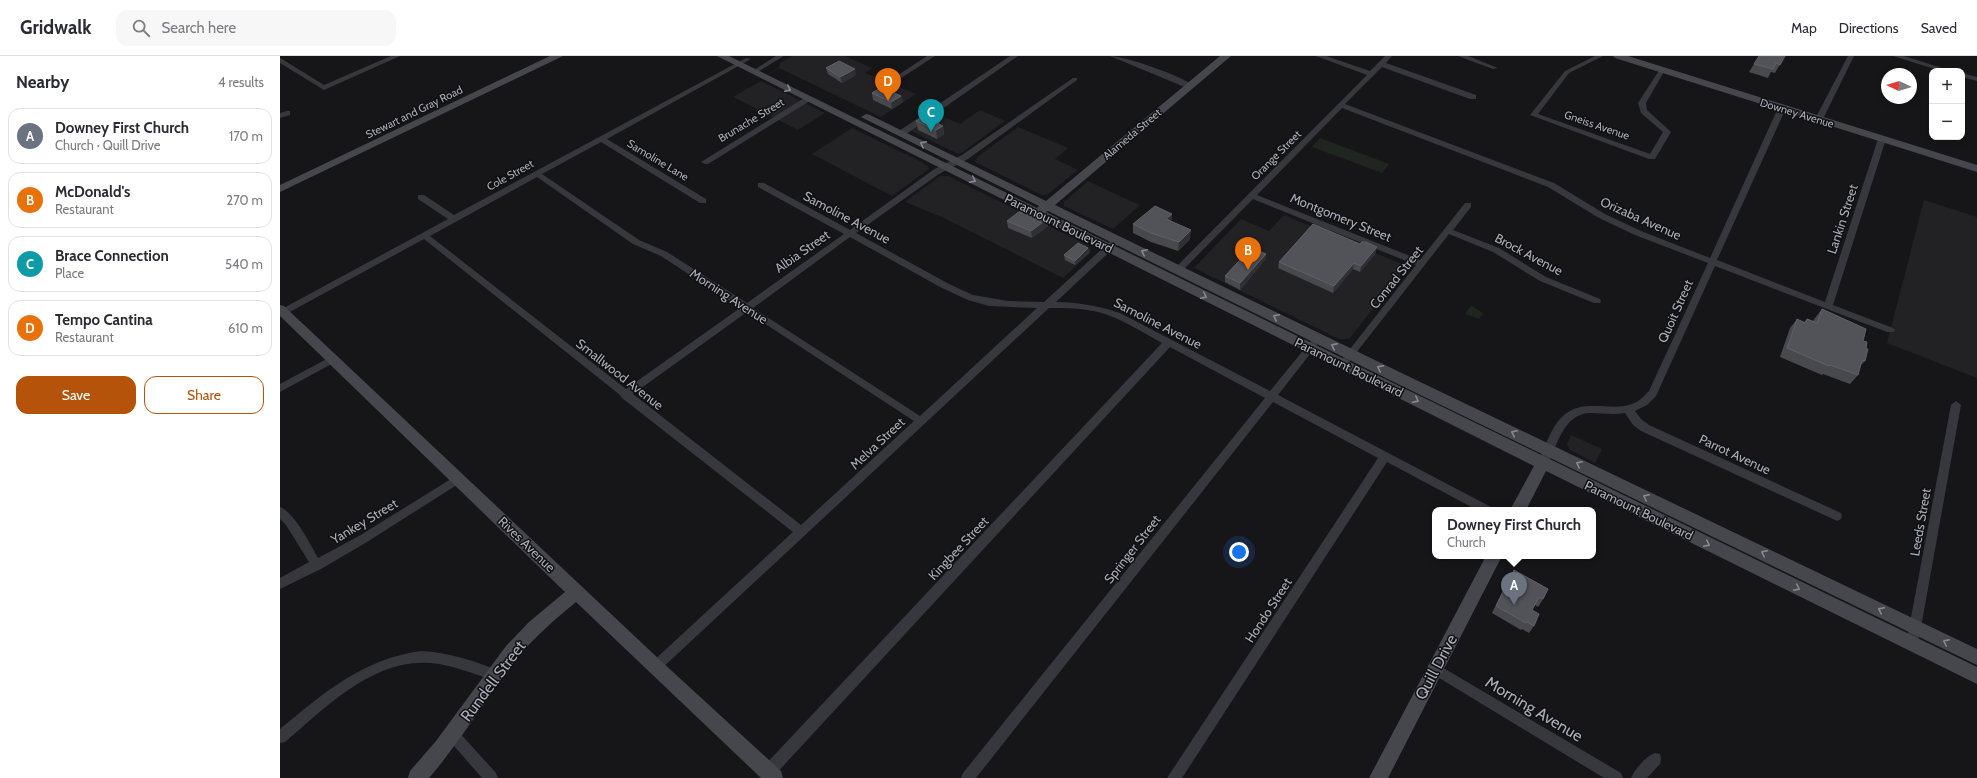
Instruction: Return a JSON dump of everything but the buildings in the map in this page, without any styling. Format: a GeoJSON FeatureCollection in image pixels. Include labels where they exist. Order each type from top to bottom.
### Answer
{"type":"FeatureCollection","features":[{"type":"Feature","properties":{"kind":"main road","name":"Stewart and Gray Road"},"geometry":{"type":"LineString","coordinates":[[280,189],[558,56]]}},
{"type":"Feature","properties":{"kind":"main road","name":"Paramount Boulevard"},"geometry":{"type":"LineString","coordinates":[[722,56],[763,66],[958,161],[1043,209]]}},
{"type":"Feature","properties":{"kind":"main road","name":"Alameda Street"},"geometry":{"type":"LineString","coordinates":[[1043,209],[1226,56]]}},
{"type":"Feature","properties":{"kind":"main road","name":"Downey Avenue"},"geometry":{"type":"LineString","coordinates":[[1618,56],[1977,169]]}},
{"type":"Feature","properties":{"kind":"main road","name":"Paramount Boulevard"},"geometry":{"type":"LineString","coordinates":[[742,60],[754,72],[946,167],[1043,209],[1113,243],[1179,269],[1314,343]]}},
{"type":"Feature","properties":{"kind":"main road","name":"Paramount Boulevard"},"geometry":{"type":"LineString","coordinates":[[1113,243],[1149,268],[1314,343],[1546,456],[1916,627],[1977,657]]}},
{"type":"Feature","properties":{"kind":"main road"},"geometry":{"type":"LineString","coordinates":[[1149,268],[1172,271],[1179,269]]}},
{"type":"Feature","properties":{"kind":"main road","name":"Rives Avenue"},"geometry":{"type":"LineString","coordinates":[[282,311],[771,775]]}},
{"type":"Feature","properties":{"kind":"main road","name":"Paramount Boulevard"},"geometry":{"type":"LineString","coordinates":[[1546,456],[1977,676]]}},
{"type":"Feature","properties":{"kind":"main road"},"geometry":{"type":"LineString","coordinates":[[1520,507],[1546,456]]}},
{"type":"Feature","properties":{"kind":"main road","name":"Quill Drive"},"geometry":{"type":"LineString","coordinates":[[1378,778],[1492,559]]}},
{"type":"Feature","properties":{"kind":"main road","name":"Rundell Street"},"geometry":{"type":"LineString","coordinates":[[417,778],[452,735],[528,634],[577,592]]}},
{"type":"Feature","properties":{"kind":"street"},"geometry":{"type":"LineString","coordinates":[[280,60],[324,88],[397,56]]}},
{"type":"Feature","properties":{"kind":"street"},"geometry":{"type":"LineString","coordinates":[[754,72],[780,56]]}},
{"type":"Feature","properties":{"kind":"street"},"geometry":{"type":"LineString","coordinates":[[893,81],[932,56]]}},
{"type":"Feature","properties":{"kind":"street"},"geometry":{"type":"LineString","coordinates":[[902,133],[1015,56]]}},
{"type":"Feature","properties":{"kind":"street"},"geometry":{"type":"LineString","coordinates":[[1113,56],[1146,67],[1190,86]]}},
{"type":"Feature","properties":{"kind":"street"},"geometry":{"type":"LineString","coordinates":[[1319,56],[1371,74]]}},
{"type":"Feature","properties":{"kind":"street","name":"Orange Street"},"geometry":{"type":"LineString","coordinates":[[1179,269],[1389,56]]}},
{"type":"Feature","properties":{"kind":"street"},"geometry":{"type":"LineString","coordinates":[[1460,56],[1495,68]]}},
{"type":"Feature","properties":{"kind":"street","name":"Gneiss Avenue"},"geometry":{"type":"LineString","coordinates":[[1600,56],[1572,69],[1563,76],[1534,115],[1652,156],[1667,132],[1644,111],[1642,106],[1643,101],[1662,70]]}},
{"type":"Feature","properties":{"kind":"street"},"geometry":{"type":"LineString","coordinates":[[1819,119],[1851,56]]}},
{"type":"Feature","properties":{"kind":"street"},"geometry":{"type":"LineString","coordinates":[[1896,56],[1938,68]]}},
{"type":"Feature","properties":{"kind":"street","name":"Cole Street"},"geometry":{"type":"LineString","coordinates":[[282,311],[537,174],[742,60]]}},
{"type":"Feature","properties":{"kind":"street"},"geometry":{"type":"LineString","coordinates":[[1381,64],[1473,97]]}},
{"type":"Feature","properties":{"kind":"street"},"geometry":{"type":"LineString","coordinates":[[1965,75],[1977,79]]}},
{"type":"Feature","properties":{"kind":"street","name":"Albia Street"},"geometry":{"type":"LineString","coordinates":[[625,395],[745,307],[936,172],[965,158],[1075,79]]}},
{"type":"Feature","properties":{"kind":"street","name":"Brunache Street"},"geometry":{"type":"LineString","coordinates":[[705,162],[809,99]]}},
{"type":"Feature","properties":{"kind":"street","name":"Orizaba Avenue"},"geometry":{"type":"LineString","coordinates":[[1340,105],[1550,185],[1599,215],[1625,228],[1890,330]]}},
{"type":"Feature","properties":{"kind":"street","name":"Quoit Street"},"geometry":{"type":"LineString","coordinates":[[1546,456],[1563,423],[1573,414],[1590,410],[1628,410],[1642,404],[1653,393],[1782,108]]}},
{"type":"Feature","properties":{"kind":"street","name":"Samoline Lane"},"geometry":{"type":"LineString","coordinates":[[601,139],[703,201]]}},
{"type":"Feature","properties":{"kind":"street","name":"Lankin Street"},"geometry":{"type":"LineString","coordinates":[[1828,306],[1882,139]]}},
{"type":"Feature","properties":{"kind":"street","name":"Morning Avenue"},"geometry":{"type":"LineString","coordinates":[[537,174],[636,242],[664,254],[921,420]]}},
{"type":"Feature","properties":{"kind":"street","name":"Samoline Avenue"},"geometry":{"type":"LineString","coordinates":[[761,185],[849,234],[971,298],[1002,303],[1083,305],[1101,309],[1117,315],[1481,507]]}},
{"type":"Feature","properties":{"kind":"street","name":"Montgomery Street"},"geometry":{"type":"LineString","coordinates":[[1251,195],[1421,264]]}},
{"type":"Feature","properties":{"kind":"street"},"geometry":{"type":"LineString","coordinates":[[421,197],[454,219]]}},
{"type":"Feature","properties":{"kind":"street","name":"Conrad Street"},"geometry":{"type":"LineString","coordinates":[[1347,359],[1421,264],[1429,258],[1468,205]]}},
{"type":"Feature","properties":{"kind":"street","name":"Brock Avenue"},"geometry":{"type":"LineString","coordinates":[[1448,231],[1496,250],[1543,279],[1597,301]]}},
{"type":"Feature","properties":{"kind":"street","name":"Smallwood Avenue"},"geometry":{"type":"LineString","coordinates":[[424,235],[625,395],[802,532]]}},
{"type":"Feature","properties":{"kind":"street","name":"Melva Street"},"geometry":{"type":"LineString","coordinates":[[655,666],[802,532],[1113,243]]}},
{"type":"Feature","properties":{"kind":"street","name":"Kingbee Street"},"geometry":{"type":"LineString","coordinates":[[771,775],[1169,342]]}},
{"type":"Feature","properties":{"kind":"street","name":"Springer Street"},"geometry":{"type":"LineString","coordinates":[[968,778],[1314,343]]}},
{"type":"Feature","properties":{"kind":"street"},"geometry":{"type":"LineString","coordinates":[[280,388],[334,359]]}},
{"type":"Feature","properties":{"kind":"street","name":"Leeds Street"},"geometry":{"type":"LineString","coordinates":[[1912,644],[1956,404]]}},
{"type":"Feature","properties":{"kind":"street","name":"Parrot Avenue"},"geometry":{"type":"LineString","coordinates":[[1628,410],[1637,422],[1645,428],[1837,516]]}},
{"type":"Feature","properties":{"kind":"street","name":"Hondo Street"},"geometry":{"type":"LineString","coordinates":[[1174,778],[1385,456]]}},
{"type":"Feature","properties":{"kind":"street","name":"Yankey Street"},"geometry":{"type":"LineString","coordinates":[[280,584],[318,565],[384,526],[459,478]]}},
{"type":"Feature","properties":{"kind":"street"},"geometry":{"type":"LineString","coordinates":[[280,512],[290,522],[318,565]]}},
{"type":"Feature","properties":{"kind":"street"},"geometry":{"type":"LineString","coordinates":[[280,737],[344,687],[364,675],[403,659],[422,657],[444,660],[495,676]]}},
{"type":"Feature","properties":{"kind":"street","name":"Morning Avenue"},"geometry":{"type":"LineString","coordinates":[[1435,669],[1616,778]]}},
{"type":"Feature","properties":{"kind":"street"},"geometry":{"type":"LineString","coordinates":[[452,735],[491,778]]}},
{"type":"Feature","properties":{"kind":"street"},"geometry":{"type":"LineString","coordinates":[[1638,778],[1655,759]]}},
{"type":"Feature","properties":{"kind":"shaded area"},"geometry":{"type":"Polygon","coordinates":[[[792,56],[845,56],[872,68],[865,73],[916,94],[881,117],[779,68],[780,63],[792,56]]]}},
{"type":"Feature","properties":{"kind":"shaded area"},"geometry":{"type":"Polygon","coordinates":[[[761,81],[825,113],[798,130],[733,97],[761,81]]]}},
{"type":"Feature","properties":{"kind":"shaded area"},"geometry":{"type":"Polygon","coordinates":[[[980,110],[1005,121],[960,154],[911,131],[937,114],[960,124],[980,110]]]}},
{"type":"Feature","properties":{"kind":"shaded area"},"geometry":{"type":"Polygon","coordinates":[[[1018,127],[1068,148],[1055,159],[1078,170],[1047,195],[1042,195],[975,162],[977,157],[1018,127]]]}},
{"type":"Feature","properties":{"kind":"shaded area"},"geometry":{"type":"Polygon","coordinates":[[[852,128],[920,161],[928,166],[929,169],[892,196],[812,154],[852,128]]]}},
{"type":"Feature","properties":{"kind":"shaded area"},"geometry":{"type":"Polygon","coordinates":[[[1320,138],[1389,164],[1382,173],[1312,147],[1320,138]]]}},
{"type":"Feature","properties":{"kind":"shaded area"},"geometry":{"type":"Polygon","coordinates":[[[940,176],[948,176],[1089,246],[1091,252],[1063,278],[944,218],[905,202],[940,176]]]}},
{"type":"Feature","properties":{"kind":"shaded area"},"geometry":{"type":"Polygon","coordinates":[[[1088,181],[1140,205],[1113,229],[1064,206],[1064,202],[1088,181]]]}},
{"type":"Feature","properties":{"kind":"shaded area"},"geometry":{"type":"Polygon","coordinates":[[[1924,200],[1977,217],[1977,378],[1887,343],[1924,200]]]}},
{"type":"Feature","properties":{"kind":"shaded area"},"geometry":{"type":"Polygon","coordinates":[[[1284,215],[1404,265],[1404,270],[1349,339],[1339,339],[1194,268],[1241,219],[1269,231],[1284,215]]]}},
{"type":"Feature","properties":{"kind":"shaded area"},"geometry":{"type":"Polygon","coordinates":[[[1472,306],[1483,313],[1479,319],[1465,314],[1472,306]]]}},
{"type":"Feature","properties":{"kind":"shaded area"},"geometry":{"type":"Polygon","coordinates":[[[1571,435],[1602,449],[1595,463],[1570,450],[1567,444],[1571,435]]]}},
{"type":"Feature","properties":{"kind":"place","name":"Tempo Cantina"},"geometry":{"type":"Point","coordinates":[888,101]}},
{"type":"Feature","properties":{"kind":"place","name":"Brace Connection"},"geometry":{"type":"Point","coordinates":[931,132]}},
{"type":"Feature","properties":{"kind":"place","name":"McDonald's"},"geometry":{"type":"Point","coordinates":[1248,270]}},
{"type":"Feature","properties":{"kind":"place","name":"Downey First Church"},"geometry":{"type":"Point","coordinates":[1514,605]}}]}
